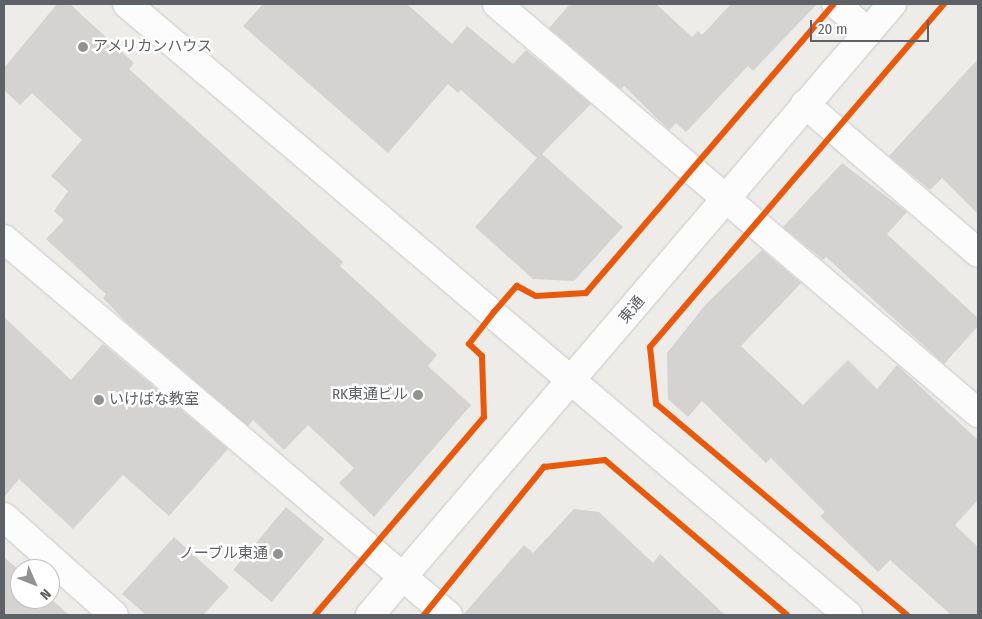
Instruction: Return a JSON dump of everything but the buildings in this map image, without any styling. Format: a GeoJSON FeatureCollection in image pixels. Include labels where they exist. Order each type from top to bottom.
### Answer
{"type":"FeatureCollection","features":[{"type":"Feature","properties":{"kind":"street"},"geometry":{"type":"LineString","coordinates":[[126,4],[494,312],[848,615]]}},
{"type":"Feature","properties":{"kind":"street"},"geometry":{"type":"LineString","coordinates":[[497,4],[978,413]]}},
{"type":"Feature","properties":{"kind":"street"},"geometry":{"type":"LineString","coordinates":[[836,4],[868,32]]}},
{"type":"Feature","properties":{"kind":"street","name":"東通"},"geometry":{"type":"LineString","coordinates":[[370,615],[574,380],[725,196],[892,4]]}},
{"type":"Feature","properties":{"kind":"street"},"geometry":{"type":"LineString","coordinates":[[805,104],[978,253]]}},
{"type":"Feature","properties":{"kind":"street"},"geometry":{"type":"LineString","coordinates":[[4,238],[441,609]]}},
{"type":"Feature","properties":{"kind":"street"},"geometry":{"type":"LineString","coordinates":[[5,522],[114,615]]}},
{"type":"Feature","properties":{"kind":"path"},"geometry":{"type":"LineString","coordinates":[[907,615],[656,404],[650,347],[944,4]]}},
{"type":"Feature","properties":{"kind":"path"},"geometry":{"type":"LineString","coordinates":[[315,615],[484,417],[482,356],[470,344],[494,312]]}},
{"type":"Feature","properties":{"kind":"path"},"geometry":{"type":"LineString","coordinates":[[538,475],[544,467],[606,460],[787,615]]}},
{"type":"Feature","properties":{"kind":"path"},"geometry":{"type":"LineString","coordinates":[[441,609],[526,490]]}},
{"type":"Feature","properties":{"kind":"cycle path"},"geometry":{"type":"LineString","coordinates":[[315,615],[484,417],[482,356],[469,344],[494,312],[517,286],[536,296],[586,293],[834,4]]}},
{"type":"Feature","properties":{"kind":"cycle path"},"geometry":{"type":"LineString","coordinates":[[907,615],[656,404],[650,347],[944,4]]}},
{"type":"Feature","properties":{"kind":"cycle path"},"geometry":{"type":"LineString","coordinates":[[424,615],[544,467],[605,460],[787,615]]}},
{"type":"Feature","properties":{"kind":"place","name":"アメリカンハウス"},"geometry":{"type":"Point","coordinates":[83,47]}},
{"type":"Feature","properties":{"kind":"place","name":"RK東通ビル"},"geometry":{"type":"Point","coordinates":[418,395]}},
{"type":"Feature","properties":{"kind":"place","name":"いけばな教室"},"geometry":{"type":"Point","coordinates":[99,400]}},
{"type":"Feature","properties":{"kind":"place","name":"ノーブル東通"},"geometry":{"type":"Point","coordinates":[278,554]}}]}
